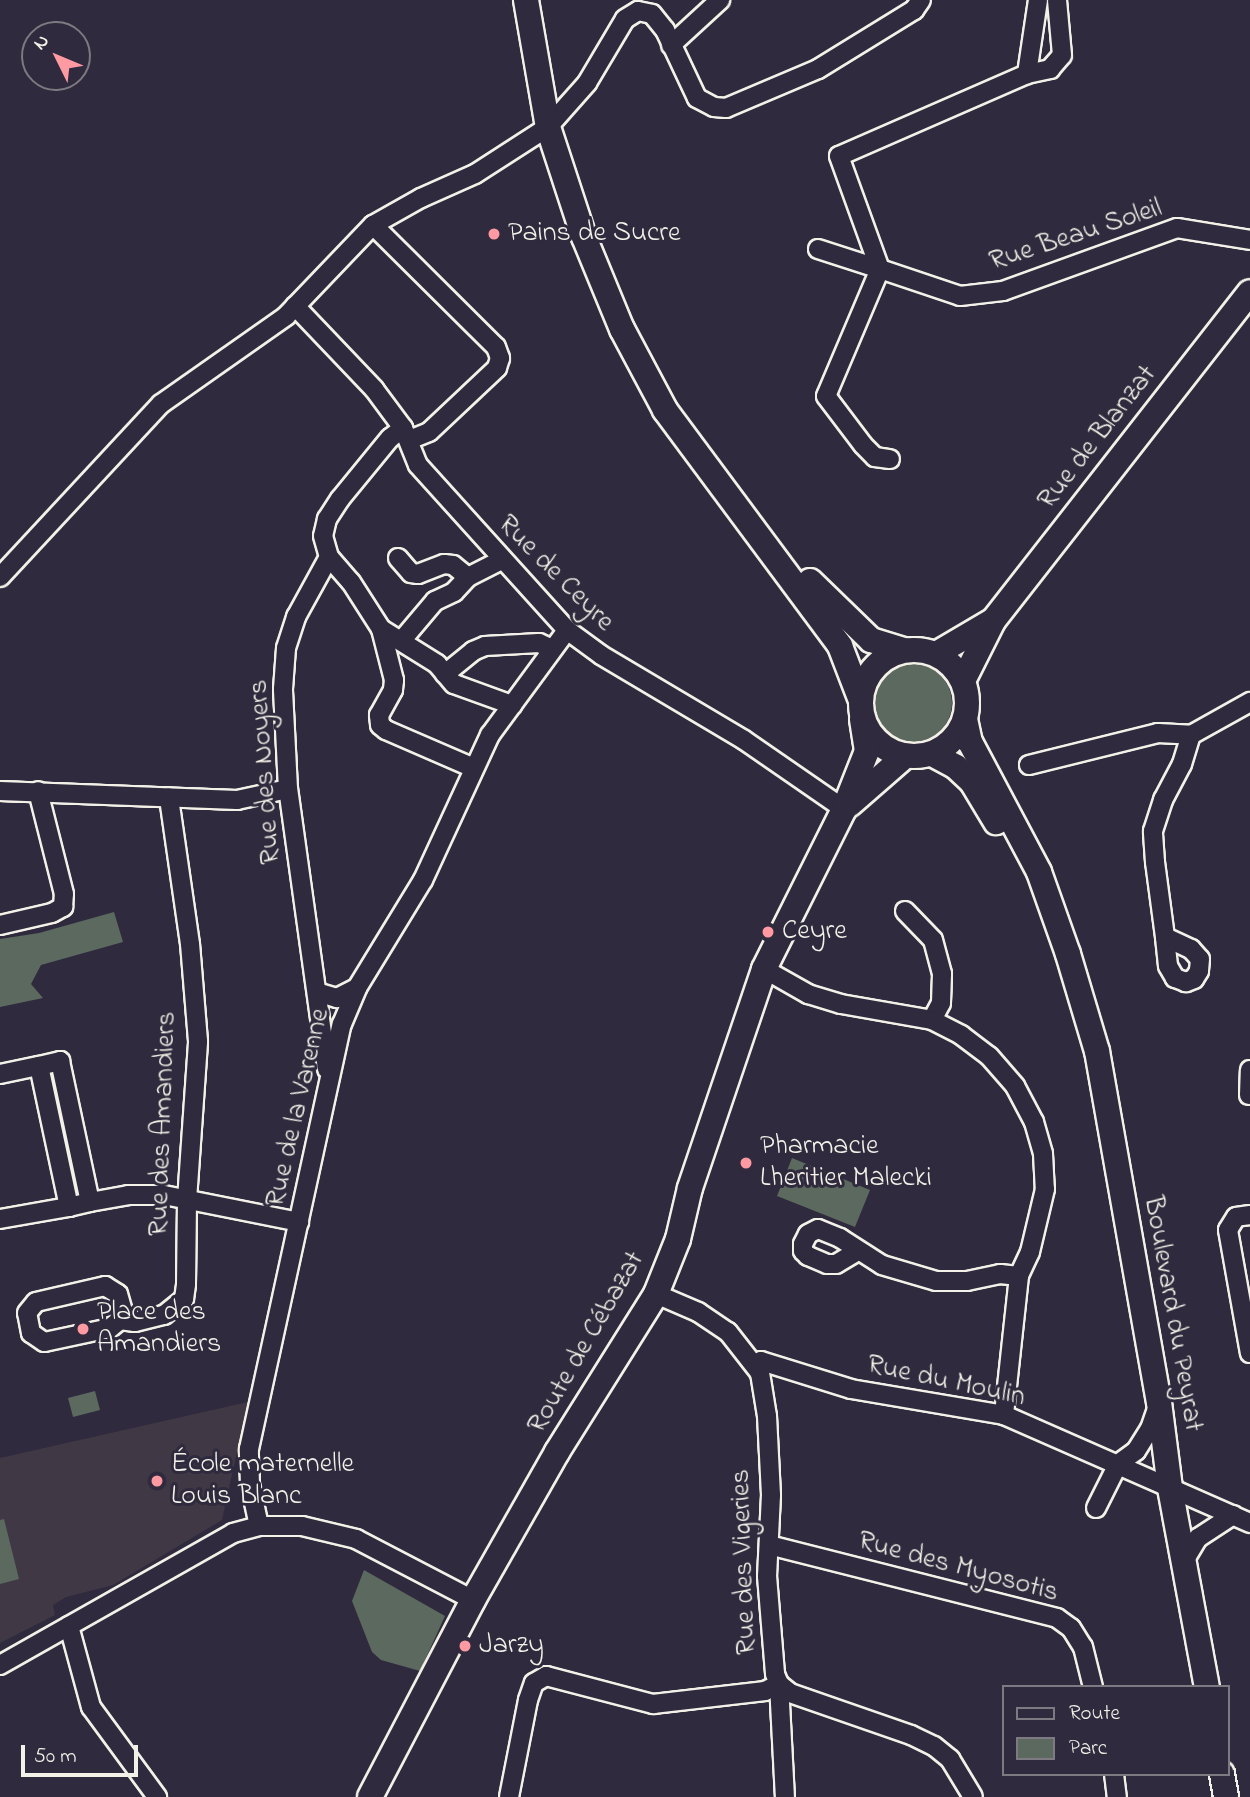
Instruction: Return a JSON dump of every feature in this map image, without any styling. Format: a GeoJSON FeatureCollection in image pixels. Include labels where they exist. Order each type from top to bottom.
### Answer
{"type":"FeatureCollection","features":[{"type":"Feature","properties":{"kind":"main road"},"geometry":{"type":"LineString","coordinates":[[526,0],[548,127],[584,237],[622,329],[665,410],[840,646],[861,708],[878,744],[905,756],[932,754],[950,743],[965,719]]}},
{"type":"Feature","properties":{"kind":"main road","name":"Rue de Blanzat"},"geometry":{"type":"LineString","coordinates":[[963,681],[993,621],[1250,292]]}},
{"type":"Feature","properties":{"kind":"main road"},"geometry":{"type":"LineString","coordinates":[[739,509],[871,640],[903,650]]}},
{"type":"Feature","properties":{"kind":"main road","name":"Rue de Blanzat"},"geometry":{"type":"LineString","coordinates":[[936,654],[993,621]]}},
{"type":"Feature","properties":{"kind":"main road"},"geometry":{"type":"LineString","coordinates":[[861,708],[864,681],[874,667],[887,656],[903,650],[920,649],[947,660],[963,681],[967,706],[965,719],[970,742],[1039,872],[1068,954]]}},
{"type":"Feature","properties":{"kind":"main road","name":"Route de Cébazat"},"geometry":{"type":"LineString","coordinates":[[370,1797],[473,1601],[557,1452],[656,1294],[678,1239],[690,1188],[764,969],[844,809],[867,751],[861,708]]}},
{"type":"Feature","properties":{"kind":"main road"},"geometry":{"type":"LineString","coordinates":[[932,754],[956,767],[972,782],[1009,843],[1068,954]]}},
{"type":"Feature","properties":{"kind":"main road","name":"Route de Cébazat"},"geometry":{"type":"LineString","coordinates":[[844,809],[905,756]]}},
{"type":"Feature","properties":{"kind":"main road","name":"Boulevard du Peyrat"},"geometry":{"type":"LineString","coordinates":[[1068,954],[1097,1051],[1159,1402],[1170,1488],[1207,1685]]}},
{"type":"Feature","properties":{"kind":"main road"},"geometry":{"type":"LineString","coordinates":[[1222,1776],[1226,1797]]}},
{"type":"Feature","properties":{"kind":"street"},"geometry":{"type":"LineString","coordinates":[[671,44],[720,0]]}},
{"type":"Feature","properties":{"kind":"street"},"geometry":{"type":"LineString","coordinates":[[0,577],[161,404],[286,316],[373,225],[421,198],[475,174],[548,127],[587,83],[625,19],[638,11],[652,15],[664,30],[697,98],[714,107],[726,108],[818,69],[914,10],[921,0]]}},
{"type":"Feature","properties":{"kind":"street"},"geometry":{"type":"LineString","coordinates":[[1027,74],[1038,0]]}},
{"type":"Feature","properties":{"kind":"street"},"geometry":{"type":"LineString","coordinates":[[890,459],[875,457],[826,396],[880,268],[839,156],[1027,74],[1050,69],[1062,55],[1056,0]]}},
{"type":"Feature","properties":{"kind":"street"},"geometry":{"type":"LineString","coordinates":[[373,225],[496,347],[500,358],[497,368],[429,432],[390,438],[327,519],[323,536],[329,557],[351,582],[381,629],[394,680],[393,690],[379,715],[380,725],[474,768]]}},
{"type":"Feature","properties":{"kind":"street","name":"Rue Beau Soleil"},"geometry":{"type":"LineString","coordinates":[[818,249],[960,296],[1003,291],[1177,228],[1250,240]]}},
{"type":"Feature","properties":{"kind":"street","name":"Rue de Ceyre"},"geometry":{"type":"LineString","coordinates":[[295,306],[374,389],[406,434],[418,465],[567,630],[639,679],[744,740],[844,809]]}},
{"type":"Feature","properties":{"kind":"street","name":"Rue des Noyers"},"geometry":{"type":"LineString","coordinates":[[328,1083],[322,1021],[288,789],[283,689],[286,648],[296,617],[329,557]]}},
{"type":"Feature","properties":{"kind":"street"},"geometry":{"type":"LineString","coordinates":[[398,558],[411,573],[418,574],[444,564],[453,565],[468,577]]}},
{"type":"Feature","properties":{"kind":"street"},"geometry":{"type":"LineString","coordinates":[[402,640],[435,601],[454,592],[468,577],[501,560]]}},
{"type":"Feature","properties":{"kind":"street"},"geometry":{"type":"LineString","coordinates":[[381,629],[437,664],[454,684],[512,705]]}},
{"type":"Feature","properties":{"kind":"street","name":"Rue de la Varenne"},"geometry":{"type":"LineString","coordinates":[[259,1526],[250,1484],[248,1449],[342,1024],[357,988],[424,880],[490,735],[550,648],[567,630]]}},
{"type":"Feature","properties":{"kind":"street"},"geometry":{"type":"LineString","coordinates":[[445,674],[473,651],[485,646],[539,643],[550,648]]}},
{"type":"Feature","properties":{"kind":"street"},"geometry":{"type":"LineString","coordinates":[[1029,765],[1158,733],[1191,734],[1250,702]]}},
{"type":"Feature","properties":{"kind":"street"},"geometry":{"type":"LineString","coordinates":[[1165,937],[1153,831],[1163,800],[1182,764],[1191,734]]}},
{"type":"Feature","properties":{"kind":"street"},"geometry":{"type":"LineString","coordinates":[[0,791],[237,800],[288,789]]}},
{"type":"Feature","properties":{"kind":"street"},"geometry":{"type":"LineString","coordinates":[[0,925],[52,913],[63,906],[64,894],[38,791]]}},
{"type":"Feature","properties":{"kind":"street","name":"Rue des Amandiers"},"geometry":{"type":"LineString","coordinates":[[120,1320],[135,1322],[164,1315],[184,1300],[187,1200],[198,1041],[190,944],[169,798]]}},
{"type":"Feature","properties":{"kind":"street"},"geometry":{"type":"LineString","coordinates":[[905,912],[933,940],[942,974],[941,1003],[932,1020]]}},
{"type":"Feature","properties":{"kind":"street"},"geometry":{"type":"LineString","coordinates":[[764,969],[819,998],[932,1020],[961,1035],[989,1056],[1015,1086],[1034,1122],[1043,1154],[1045,1189],[1030,1252],[1019,1276],[1004,1415]]}},
{"type":"Feature","properties":{"kind":"street"},"geometry":{"type":"LineString","coordinates":[[317,992],[337,998],[357,988]]}},
{"type":"Feature","properties":{"kind":"street"},"geometry":{"type":"LineString","coordinates":[[322,1021],[332,1026],[342,1024]]}},
{"type":"Feature","properties":{"kind":"street"},"geometry":{"type":"LineString","coordinates":[[0,1074],[60,1061],[90,1202]]}},
{"type":"Feature","properties":{"kind":"street"},"geometry":{"type":"LineString","coordinates":[[39,1066],[69,1207]]}},
{"type":"Feature","properties":{"kind":"street"},"geometry":{"type":"LineString","coordinates":[[1249,1095],[1250,1070]]}},
{"type":"Feature","properties":{"kind":"street"},"geometry":{"type":"LineString","coordinates":[[0,1219],[128,1195],[163,1195],[299,1222]]}},
{"type":"Feature","properties":{"kind":"street"},"geometry":{"type":"LineString","coordinates":[[1250,1215],[1236,1217],[1228,1230],[1250,1353]]}},
{"type":"Feature","properties":{"kind":"street"},"geometry":{"type":"LineString","coordinates":[[856,1252],[882,1265],[936,1281],[967,1281],[1000,1274],[1019,1276]]}},
{"type":"Feature","properties":{"kind":"street"},"geometry":{"type":"LineString","coordinates":[[104,1286],[118,1294],[123,1312],[120,1320],[110,1328],[44,1342],[31,1333],[27,1313],[36,1302],[104,1286]]}},
{"type":"Feature","properties":{"kind":"street"},"geometry":{"type":"LineString","coordinates":[[656,1294],[698,1312],[728,1332],[760,1373]]}},
{"type":"Feature","properties":{"kind":"street","name":"Rue du Moulin"},"geometry":{"type":"LineString","coordinates":[[760,1373],[761,1362],[851,1389],[1004,1415],[1250,1523]]}},
{"type":"Feature","properties":{"kind":"street","name":"Rue des Vigeries"},"geometry":{"type":"LineString","coordinates":[[760,1373],[767,1416],[771,1495],[768,1576],[775,1674],[779,1684],[790,1693],[911,1735],[934,1746],[950,1759],[973,1797]]}},
{"type":"Feature","properties":{"kind":"street"},"geometry":{"type":"LineString","coordinates":[[1096,1508],[1118,1464],[1136,1451],[1150,1429],[1159,1402]]}},
{"type":"Feature","properties":{"kind":"street"},"geometry":{"type":"LineString","coordinates":[[1184,1561],[1198,1538],[1233,1515]]}},
{"type":"Feature","properties":{"kind":"street"},"geometry":{"type":"LineString","coordinates":[[0,1665],[233,1533],[259,1526],[302,1526],[347,1536],[473,1601]]}},
{"type":"Feature","properties":{"kind":"street","name":"Rue des Myosotis"},"geometry":{"type":"LineString","coordinates":[[769,1545],[1057,1618],[1071,1628],[1083,1647],[1092,1685]]}},
{"type":"Feature","properties":{"kind":"street"},"geometry":{"type":"LineString","coordinates":[[69,1626],[91,1707],[157,1797]]}},
{"type":"Feature","properties":{"kind":"street"},"geometry":{"type":"LineString","coordinates":[[509,1797],[528,1700],[534,1683],[546,1676],[653,1704],[765,1690],[779,1684],[785,1797]]}},
{"type":"Feature","properties":{"kind":"street"},"geometry":{"type":"LineString","coordinates":[[1114,1776],[1117,1797]]}},
{"type":"Feature","properties":{"kind":"shaded area"},"geometry":{"type":"Polygon","coordinates":[[[248,1402],[222,1520],[113,1585],[66,1597],[53,1605],[55,1615],[0,1643],[0,1458],[248,1402]]]}},
{"type":"Feature","properties":{"kind":"green space"},"geometry":{"type":"Polygon","coordinates":[[[913,664],[928,667],[941,675],[949,688],[952,703],[949,718],[941,731],[928,739],[913,742],[898,739],[885,731],[877,718],[874,703],[877,688],[885,675],[898,667],[913,664]]]}},
{"type":"Feature","properties":{"kind":"green space"},"geometry":{"type":"Polygon","coordinates":[[[114,912],[123,942],[41,965],[31,984],[43,998],[0,1007],[0,939],[39,933],[114,912]]]}},
{"type":"Feature","properties":{"kind":"green space"},"geometry":{"type":"Polygon","coordinates":[[[792,1158],[870,1190],[855,1227],[777,1196],[792,1158]]]}},
{"type":"Feature","properties":{"kind":"green space"},"geometry":{"type":"Polygon","coordinates":[[[95,1391],[100,1410],[73,1417],[68,1398],[95,1391]]]}},
{"type":"Feature","properties":{"kind":"green space"},"geometry":{"type":"Polygon","coordinates":[[[4,1519],[19,1579],[0,1584],[0,1520],[4,1519]]]}},
{"type":"Feature","properties":{"kind":"green space"},"geometry":{"type":"Polygon","coordinates":[[[364,1570],[445,1616],[420,1671],[381,1660],[372,1652],[352,1601],[364,1570]]]}},
{"type":"Feature","properties":{"kind":"place","name":"Pains de Sucre"},"geometry":{"type":"Point","coordinates":[494,234]}},
{"type":"Feature","properties":{"kind":"place","name":"Ceyre"},"geometry":{"type":"Point","coordinates":[768,932]}},
{"type":"Feature","properties":{"kind":"place","name":"Pharmacie Lheritier Malecki"},"geometry":{"type":"Point","coordinates":[746,1163]}},
{"type":"Feature","properties":{"kind":"place","name":"Place des Amandiers"},"geometry":{"type":"Point","coordinates":[83,1329]}},
{"type":"Feature","properties":{"kind":"place","name":"École maternelle Louis Blanc"},"geometry":{"type":"Point","coordinates":[157,1481]}},
{"type":"Feature","properties":{"kind":"place","name":"Jarzy"},"geometry":{"type":"Point","coordinates":[465,1646]}}]}
